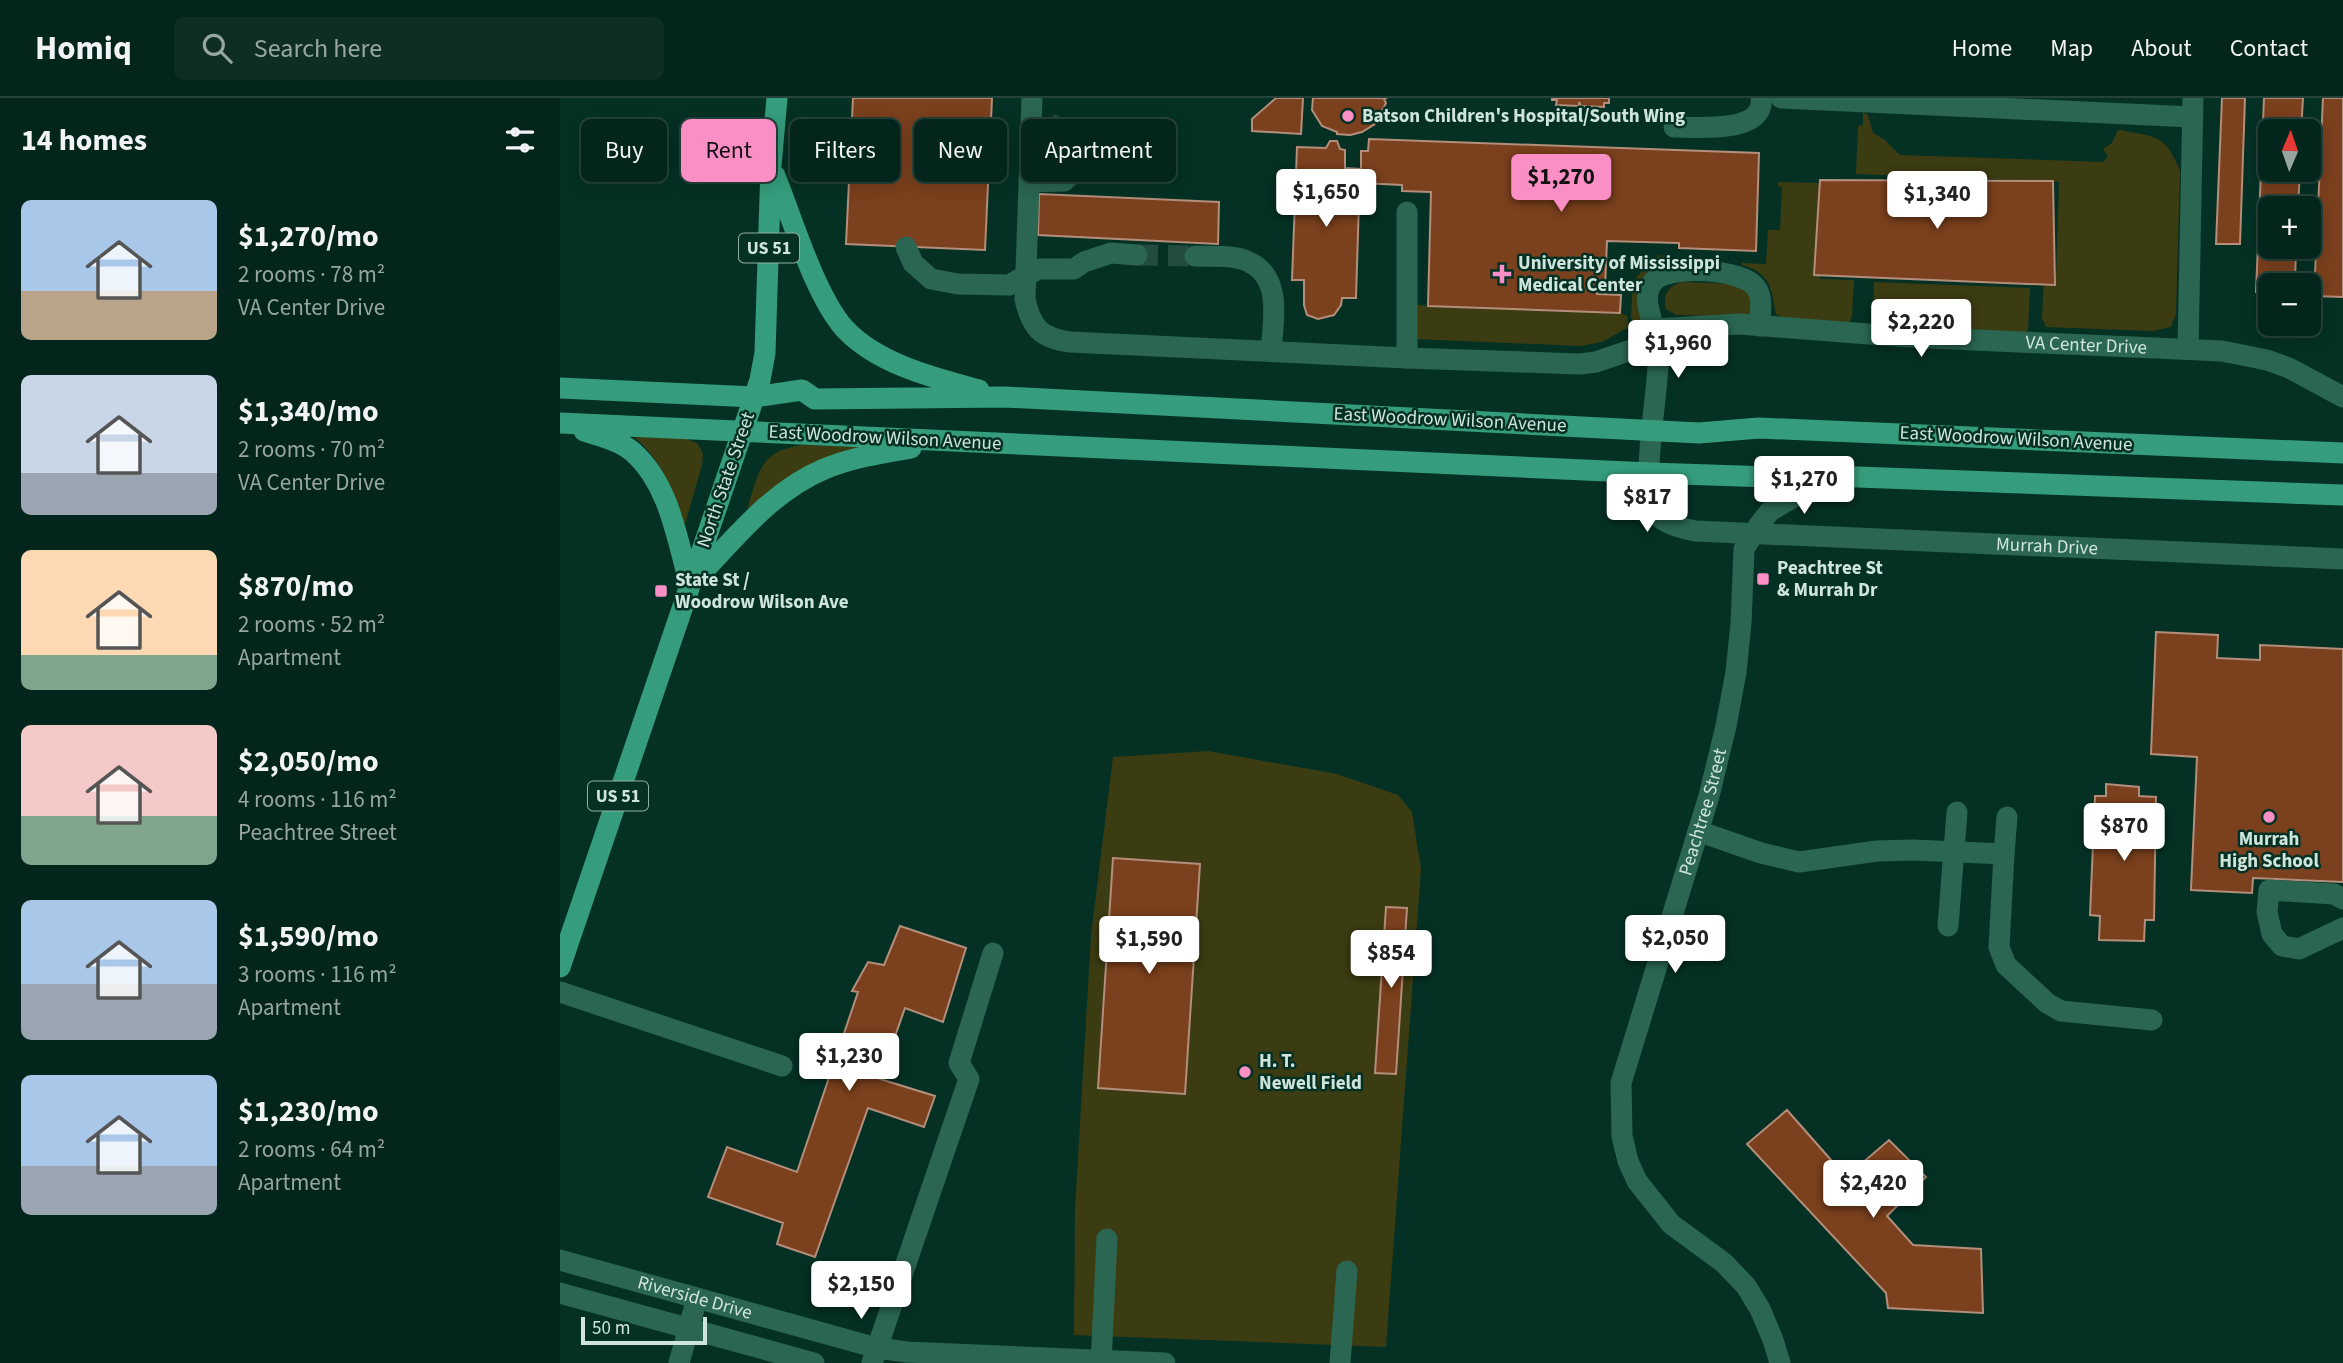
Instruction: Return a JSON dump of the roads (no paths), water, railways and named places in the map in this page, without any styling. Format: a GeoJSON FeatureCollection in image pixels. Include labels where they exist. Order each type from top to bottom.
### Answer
{"type":"FeatureCollection","features":[{"type":"Feature","properties":{"kind":"main road","name":"North State Street"},"geometry":{"type":"LineString","coordinates":[[775,119],[777,98]]}},
{"type":"Feature","properties":{"kind":"main road"},"geometry":{"type":"LineString","coordinates":[[776,178],[827,303],[845,328],[869,347],[898,364],[933,378],[1005,397]]}},
{"type":"Feature","properties":{"kind":"main road","name":"North State Street"},"geometry":{"type":"LineString","coordinates":[[560,967],[754,397],[765,354],[770,182]]}},
{"type":"Feature","properties":{"kind":"main road","name":"East Woodrow Wilson Avenue"},"geometry":{"type":"LineString","coordinates":[[560,388],[754,397],[802,390],[815,399],[1005,397],[1699,433],[1759,428],[2343,453]]}},
{"type":"Feature","properties":{"kind":"main road"},"geometry":{"type":"LineString","coordinates":[[560,424],[607,438],[631,451],[652,474],[667,504],[690,585]]}},
{"type":"Feature","properties":{"kind":"main road","name":"East Woodrow Wilson Avenue"},"geometry":{"type":"LineString","coordinates":[[560,424],[744,430],[946,442],[1650,473],[1830,476],[2343,495]]}},
{"type":"Feature","properties":{"kind":"main road"},"geometry":{"type":"LineString","coordinates":[[690,585],[757,515],[793,486],[821,470],[859,458],[946,442]]}},
{"type":"Feature","properties":{"kind":"street"},"geometry":{"type":"LineString","coordinates":[[1032,98],[1039,119]]}},
{"type":"Feature","properties":{"kind":"street"},"geometry":{"type":"LineString","coordinates":[[1674,127],[1713,127],[1747,123],[1758,114],[1761,98]]}},
{"type":"Feature","properties":{"kind":"street"},"geometry":{"type":"LineString","coordinates":[[1782,98],[2193,108],[2188,349]]}},
{"type":"Feature","properties":{"kind":"street"},"geometry":{"type":"LineString","coordinates":[[1028,182],[1025,299],[1031,322],[1037,330],[1061,341],[1548,364],[1596,362],[1634,349],[1654,329]]}},
{"type":"Feature","properties":{"kind":"street"},"geometry":{"type":"LineString","coordinates":[[1407,212],[1407,358]]}},
{"type":"Feature","properties":{"kind":"street"},"geometry":{"type":"LineString","coordinates":[[916,247],[922,261],[922,272],[931,279],[958,284],[1009,285],[1038,269],[1074,269],[1084,262],[1111,253],[1137,255]]}},
{"type":"Feature","properties":{"kind":"street"},"geometry":{"type":"LineString","coordinates":[[1195,256],[1248,261],[1259,268],[1268,280],[1274,301],[1271,351]]}},
{"type":"Feature","properties":{"kind":"street"},"geometry":{"type":"LineString","coordinates":[[1753,533],[1679,528],[1663,520],[1655,512],[1651,499],[1650,473],[1658,363],[1654,329],[1648,310],[1651,284],[1669,271],[1730,274],[1748,278],[1758,290],[1760,326]]}},
{"type":"Feature","properties":{"kind":"street","name":"VA Center Drive"},"geometry":{"type":"LineString","coordinates":[[1654,329],[1740,324],[1908,337],[2222,351],[2267,360],[2343,397]]}},
{"type":"Feature","properties":{"kind":"street","name":"Peachtree Street"},"geometry":{"type":"LineString","coordinates":[[1780,1363],[1764,1319],[1746,1286],[1724,1263],[1671,1224],[1637,1181],[1628,1161],[1622,1136],[1621,1083],[1709,796],[1731,699],[1741,623],[1744,549],[1770,511],[1830,476]]}},
{"type":"Feature","properties":{"kind":"street","name":"Murrah Drive"},"geometry":{"type":"LineString","coordinates":[[1753,533],[2343,559]]}},
{"type":"Feature","properties":{"kind":"street"},"geometry":{"type":"LineString","coordinates":[[1948,926],[1957,812]]}},
{"type":"Feature","properties":{"kind":"street"},"geometry":{"type":"LineString","coordinates":[[2007,817],[1999,947],[2006,965],[2047,1003],[2061,1012],[2152,1020]]}},
{"type":"Feature","properties":{"kind":"street"},"geometry":{"type":"LineString","coordinates":[[1698,831],[1761,853],[1799,862],[1877,851],[2004,854]]}},
{"type":"Feature","properties":{"kind":"street"},"geometry":{"type":"LineString","coordinates":[[2343,900],[2334,894],[2269,890],[2267,912],[2272,934],[2282,946],[2299,949],[2343,928]]}},
{"type":"Feature","properties":{"kind":"street"},"geometry":{"type":"LineString","coordinates":[[875,1355],[969,1079],[959,1063],[993,953]]}},
{"type":"Feature","properties":{"kind":"street"},"geometry":{"type":"LineString","coordinates":[[560,992],[782,1066]]}},
{"type":"Feature","properties":{"kind":"street"},"geometry":{"type":"LineString","coordinates":[[1101,1362],[1107,1239]]}},
{"type":"Feature","properties":{"kind":"street","name":"Riverside Drive"},"geometry":{"type":"LineString","coordinates":[[560,1260],[697,1298],[875,1355],[907,1352],[1165,1363]]}},
{"type":"Feature","properties":{"kind":"street"},"geometry":{"type":"LineString","coordinates":[[1340,1363],[1347,1271]]}},
{"type":"Feature","properties":{"kind":"street","name":"Riverside Drive"},"geometry":{"type":"LineString","coordinates":[[560,1293],[814,1363]]}},
{"type":"Feature","properties":{"kind":"street"},"geometry":{"type":"LineString","coordinates":[[679,1363],[697,1298]]}},
{"type":"Feature","properties":{"kind":"tunnel"},"geometry":{"type":"LineString","coordinates":[[1137,255],[1195,256]]}},
{"type":"Feature","properties":{"kind":"place","name":"Batson Children's Hospital/South Wing"},"geometry":{"type":"Point","coordinates":[1348,116]}},
{"type":"Feature","properties":{"kind":"place","name":"University of Mississippi Medical Center"},"geometry":{"type":"Point","coordinates":[1502,274]}},
{"type":"Feature","properties":{"kind":"place","name":"Peachtree St & Murrah Dr"},"geometry":{"type":"Point","coordinates":[1763,579]}},
{"type":"Feature","properties":{"kind":"place","name":"State St / Woodrow Wilson Ave"},"geometry":{"type":"Point","coordinates":[661,591]}},
{"type":"Feature","properties":{"kind":"place","name":"Murrah High School"},"geometry":{"type":"Point","coordinates":[2269,817]}},
{"type":"Feature","properties":{"kind":"place","name":"H. T. Newell Field"},"geometry":{"type":"Point","coordinates":[1245,1072]}}]}
